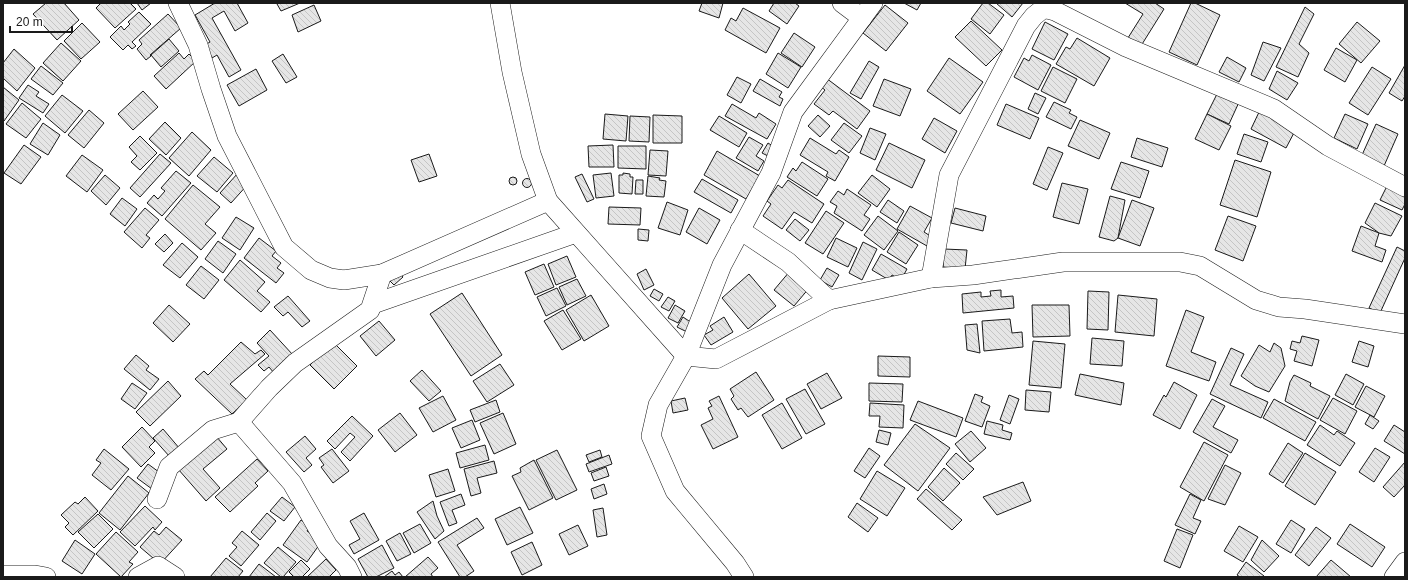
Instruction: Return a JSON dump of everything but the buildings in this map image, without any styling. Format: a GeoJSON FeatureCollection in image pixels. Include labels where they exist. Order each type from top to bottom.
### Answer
{"type":"FeatureCollection","features":[{"type":"Feature","properties":{"kind":"street"},"geometry":{"type":"LineString","coordinates":[[178,3],[198,45],[227,136],[284,247],[312,270],[330,278],[344,280],[382,274],[548,201]]}},
{"type":"Feature","properties":{"kind":"street"},"geometry":{"type":"LineString","coordinates":[[500,3],[512,72],[531,154],[548,201],[686,356],[716,359],[829,300],[931,278],[973,275],[1063,262],[1180,262],[1200,266],[1256,300],[1279,308],[1304,309],[1405,324]]}},
{"type":"Feature","properties":{"kind":"street"},"geometry":{"type":"LineString","coordinates":[[842,3],[862,18]]}},
{"type":"Feature","properties":{"kind":"street"},"geometry":{"type":"LineString","coordinates":[[744,577],[735,563],[675,491],[652,436],[658,405],[686,356],[722,265],[771,173],[793,112],[874,3]]}},
{"type":"Feature","properties":{"kind":"street"},"geometry":{"type":"LineString","coordinates":[[931,278],[949,175],[1026,26],[1034,16],[1044,8],[1055,11],[1126,47],[1274,109],[1328,146],[1405,187]]}},
{"type":"Feature","properties":{"kind":"street"},"geometry":{"type":"LineString","coordinates":[[740,230],[788,262],[829,300]]}},
{"type":"Feature","properties":{"kind":"street"},"geometry":{"type":"LineString","coordinates":[[374,304],[576,233]]}},
{"type":"Feature","properties":{"kind":"street"},"geometry":{"type":"LineString","coordinates":[[157,499],[169,467],[213,430],[239,422],[269,388],[295,363],[370,310],[374,304],[382,274]]}},
{"type":"Feature","properties":{"kind":"street"},"geometry":{"type":"LineString","coordinates":[[239,422],[292,483],[328,546],[347,567],[351,576]]}},
{"type":"Feature","properties":{"kind":"street"},"geometry":{"type":"LineString","coordinates":[[1394,577],[1405,562]]}},
{"type":"Feature","properties":{"kind":"street"},"geometry":{"type":"LineString","coordinates":[[138,577],[158,566],[175,577]]}},
{"type":"Feature","properties":{"kind":"street"},"geometry":{"type":"LineString","coordinates":[[3,575],[35,575],[46,577]]}}]}
